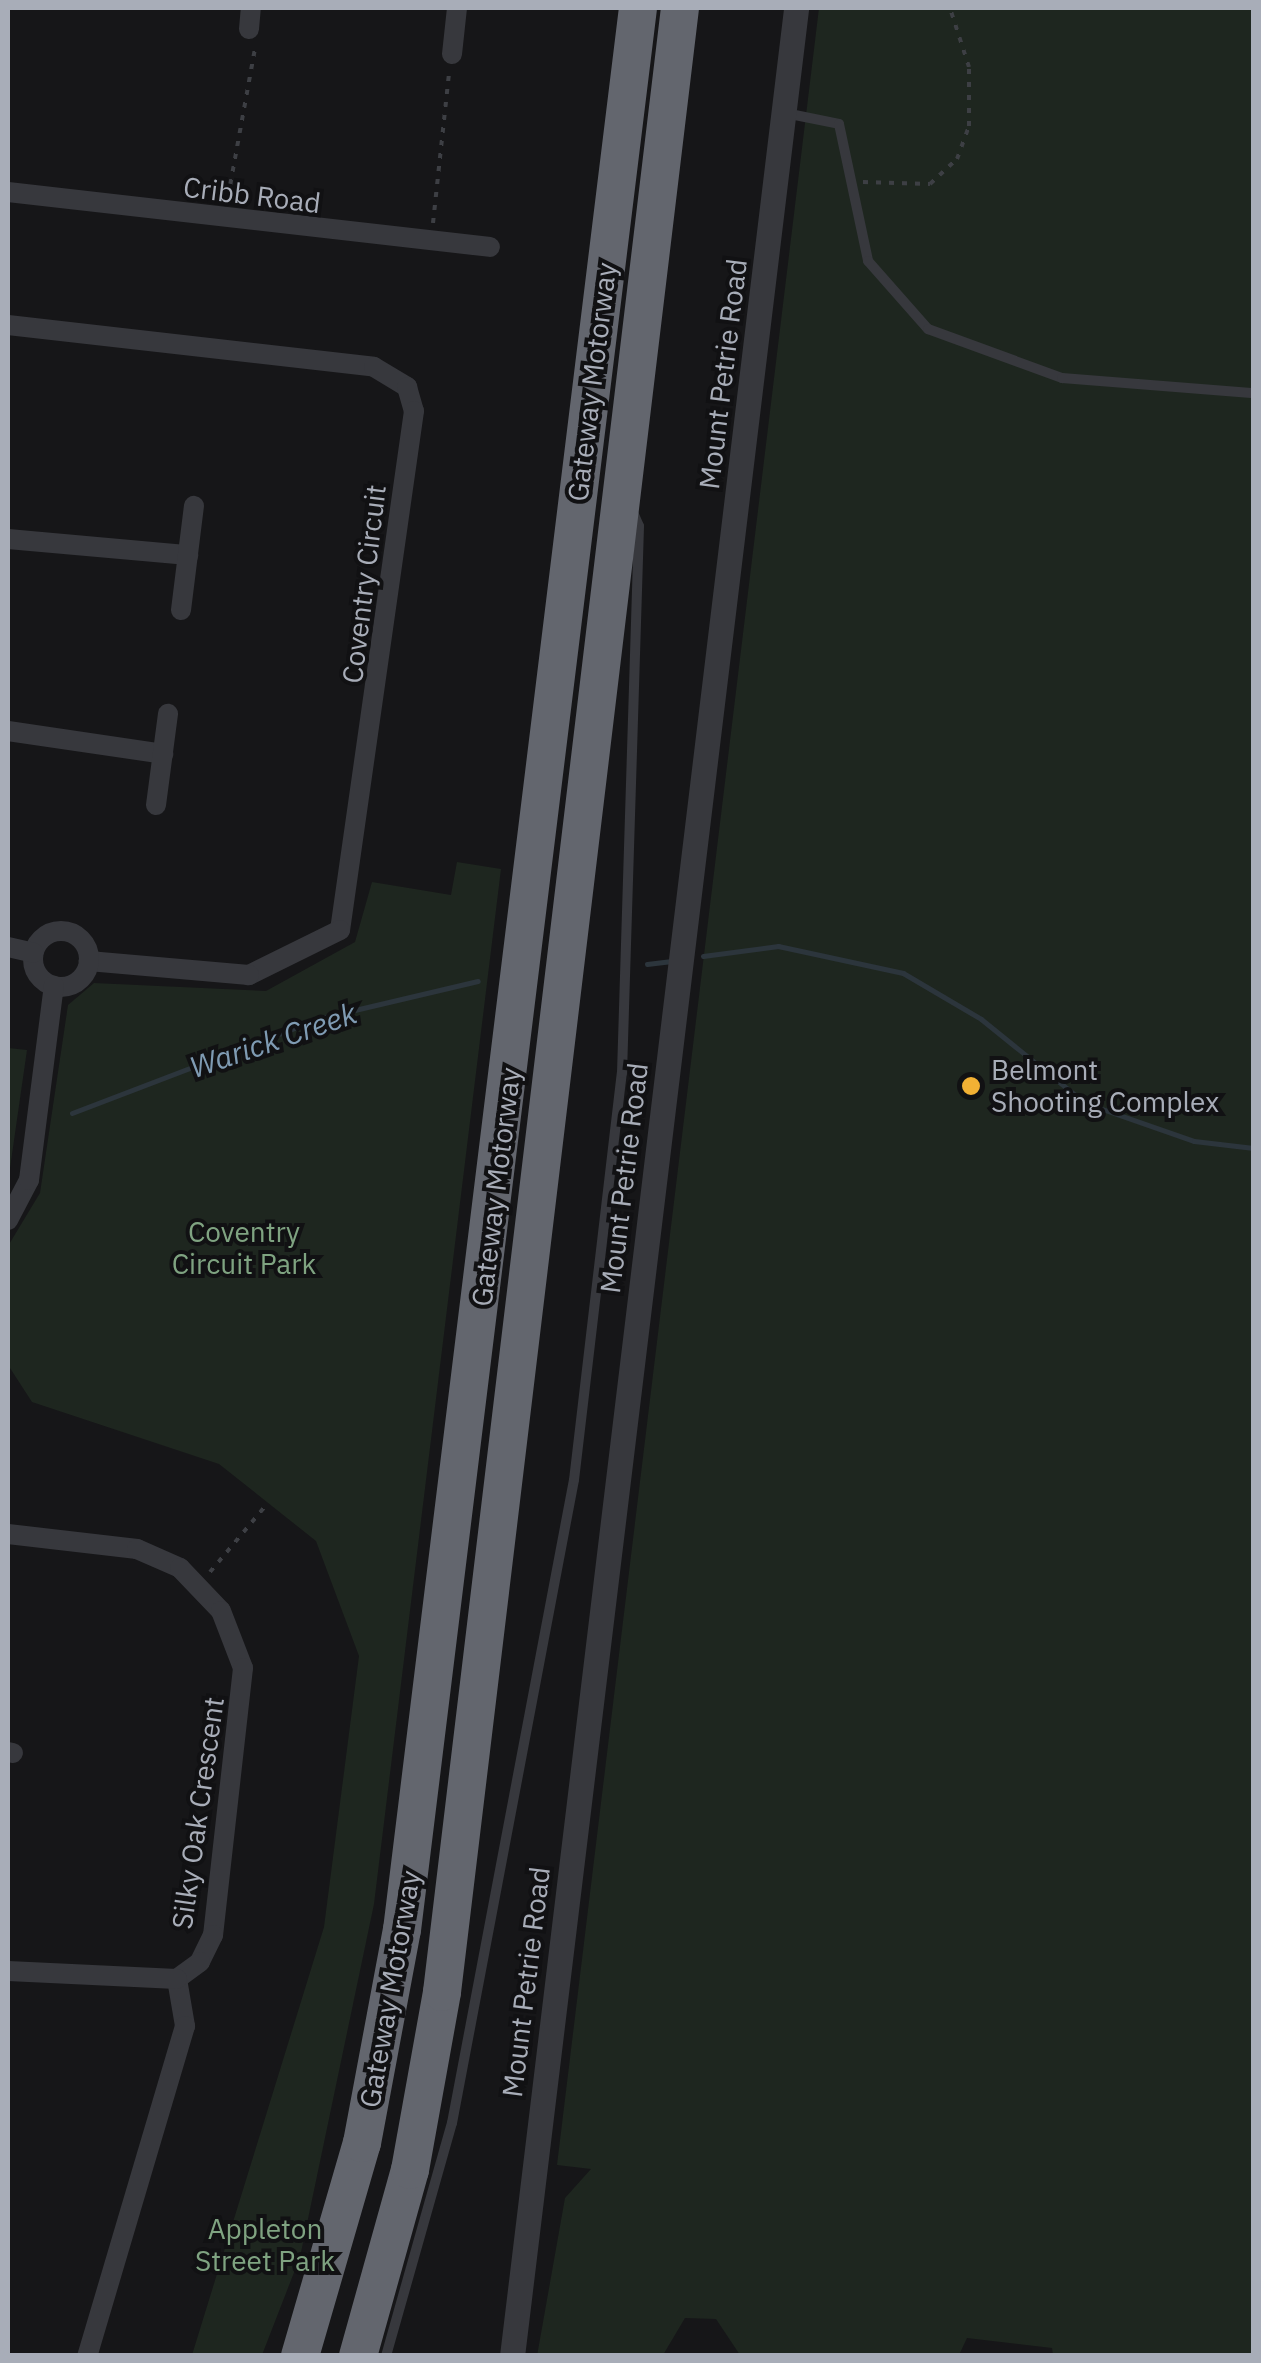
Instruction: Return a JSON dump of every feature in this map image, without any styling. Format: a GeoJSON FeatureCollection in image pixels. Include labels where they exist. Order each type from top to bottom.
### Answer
{"type":"FeatureCollection","features":[{"type":"Feature","properties":{"kind":"highway","name":"Gateway Motorway"},"geometry":{"type":"LineString","coordinates":[[300,2356],[362,2143],[405,1912],[638,8]]}},
{"type":"Feature","properties":{"kind":"highway","name":"Gateway Motorway"},"geometry":{"type":"LineString","coordinates":[[358,2356],[410,2170],[442,1992],[680,8]]}},
{"type":"Feature","properties":{"kind":"street"},"geometry":{"type":"LineString","coordinates":[[452,54],[457,8]]}},
{"type":"Feature","properties":{"kind":"street","name":"Mount Petrie Road"},"geometry":{"type":"LineString","coordinates":[[512,2356],[796,8]]}},
{"type":"Feature","properties":{"kind":"street","name":"Cribb Road"},"geometry":{"type":"LineString","coordinates":[[8,192],[490,248]]}},
{"type":"Feature","properties":{"kind":"street","name":"Coventry Circuit"},"geometry":{"type":"LineString","coordinates":[[8,324],[374,367],[407,386],[414,411],[340,930],[249,975],[88,961]]}},
{"type":"Feature","properties":{"kind":"street"},"geometry":{"type":"LineString","coordinates":[[181,610],[194,506]]}},
{"type":"Feature","properties":{"kind":"street"},"geometry":{"type":"LineString","coordinates":[[8,540],[188,555]]}},
{"type":"Feature","properties":{"kind":"street"},"geometry":{"type":"LineString","coordinates":[[156,805],[168,714]]}},
{"type":"Feature","properties":{"kind":"street"},"geometry":{"type":"LineString","coordinates":[[8,731],[163,754]]}},
{"type":"Feature","properties":{"kind":"street"},"geometry":{"type":"LineString","coordinates":[[65,932],[83,942],[88,961],[77,982],[54,986],[37,974],[33,952],[45,936],[65,932]]}},
{"type":"Feature","properties":{"kind":"street"},"geometry":{"type":"LineString","coordinates":[[8,947],[33,952]]}},
{"type":"Feature","properties":{"kind":"street"},"geometry":{"type":"LineString","coordinates":[[8,1220],[28,1180],[54,986]]}},
{"type":"Feature","properties":{"kind":"street","name":"Silky Oak Crescent"},"geometry":{"type":"LineString","coordinates":[[8,1534],[138,1550],[200,1583],[234,1635],[243,1702],[213,1935],[200,1962],[177,1979]]}},
{"type":"Feature","properties":{"kind":"street"},"geometry":{"type":"LineString","coordinates":[[8,1971],[177,1979],[185,2026],[87,2356]]}},
{"type":"Feature","properties":{"kind":"lane"},"geometry":{"type":"LineString","coordinates":[[784,112],[839,124],[868,261],[928,328],[966,348],[1062,378],[1254,394]]}},
{"type":"Feature","properties":{"kind":"lane"},"geometry":{"type":"LineString","coordinates":[[386,2356],[452,2123],[574,1480],[622,1074],[639,526],[621,486]]}},
{"type":"Feature","properties":{"kind":"path"},"geometry":{"type":"LineString","coordinates":[[850,182],[930,184],[957,159],[969,126],[969,67],[950,8]]}},
{"type":"Feature","properties":{"kind":"path"},"geometry":{"type":"LineString","coordinates":[[227,207],[244,71],[256,55],[250,18]]}},
{"type":"Feature","properties":{"kind":"path"},"geometry":{"type":"LineString","coordinates":[[432,230],[452,54]]}},
{"type":"Feature","properties":{"kind":"path"},"geometry":{"type":"LineString","coordinates":[[200,1583],[268,1502]]}},
{"type":"Feature","properties":{"kind":"green space","name":"Belmont Shooting Complex"},"geometry":{"type":"Polygon","coordinates":[[[819,8],[1253,8],[1253,2355],[1053,2355],[1052,2348],[967,2338],[959,2355],[740,2355],[716,2319],[685,2318],[663,2355],[537,2356],[565,2198],[591,2169],[557,2165],[819,8]]]}},
{"type":"Feature","properties":{"kind":"green space","name":"Coventry Circuit Park"},"geometry":{"type":"Polygon","coordinates":[[[457,862],[501,869],[374,1904],[300,2257],[262,2355],[192,2355],[324,1927],[359,1656],[316,1541],[219,1464],[32,1402],[8,1365],[8,1246],[40,1193],[68,1005],[94,983],[266,991],[355,942],[372,882],[451,895],[457,862]]]}},
{"type":"Feature","properties":{"kind":"green space"},"geometry":{"type":"Polygon","coordinates":[[[8,1048],[27,1050],[8,1182],[8,1048]]]}},
{"type":"Feature","properties":{"kind":"waterway","name":"Warick Creek"},"geometry":{"type":"LineString","coordinates":[[703,956],[778,946],[903,973],[981,1019],[1085,1103],[1194,1141],[1254,1148]]}},
{"type":"Feature","properties":{"kind":"waterway","name":"Warick Creek"},"geometry":{"type":"LineString","coordinates":[[647,964],[672,961]]}},
{"type":"Feature","properties":{"kind":"waterway","name":"Warick Creek"},"geometry":{"type":"LineString","coordinates":[[72,1113],[321,1018],[478,981]]}},
{"type":"Feature","properties":{"kind":"place","name":"Belmont Shooting Complex"},"geometry":{"type":"Point","coordinates":[971,1086]}},
{"type":"Feature","properties":{"kind":"park label","name":"Appleton Street Park"},"geometry":{"type":"Point","coordinates":[265,2245]}}]}
